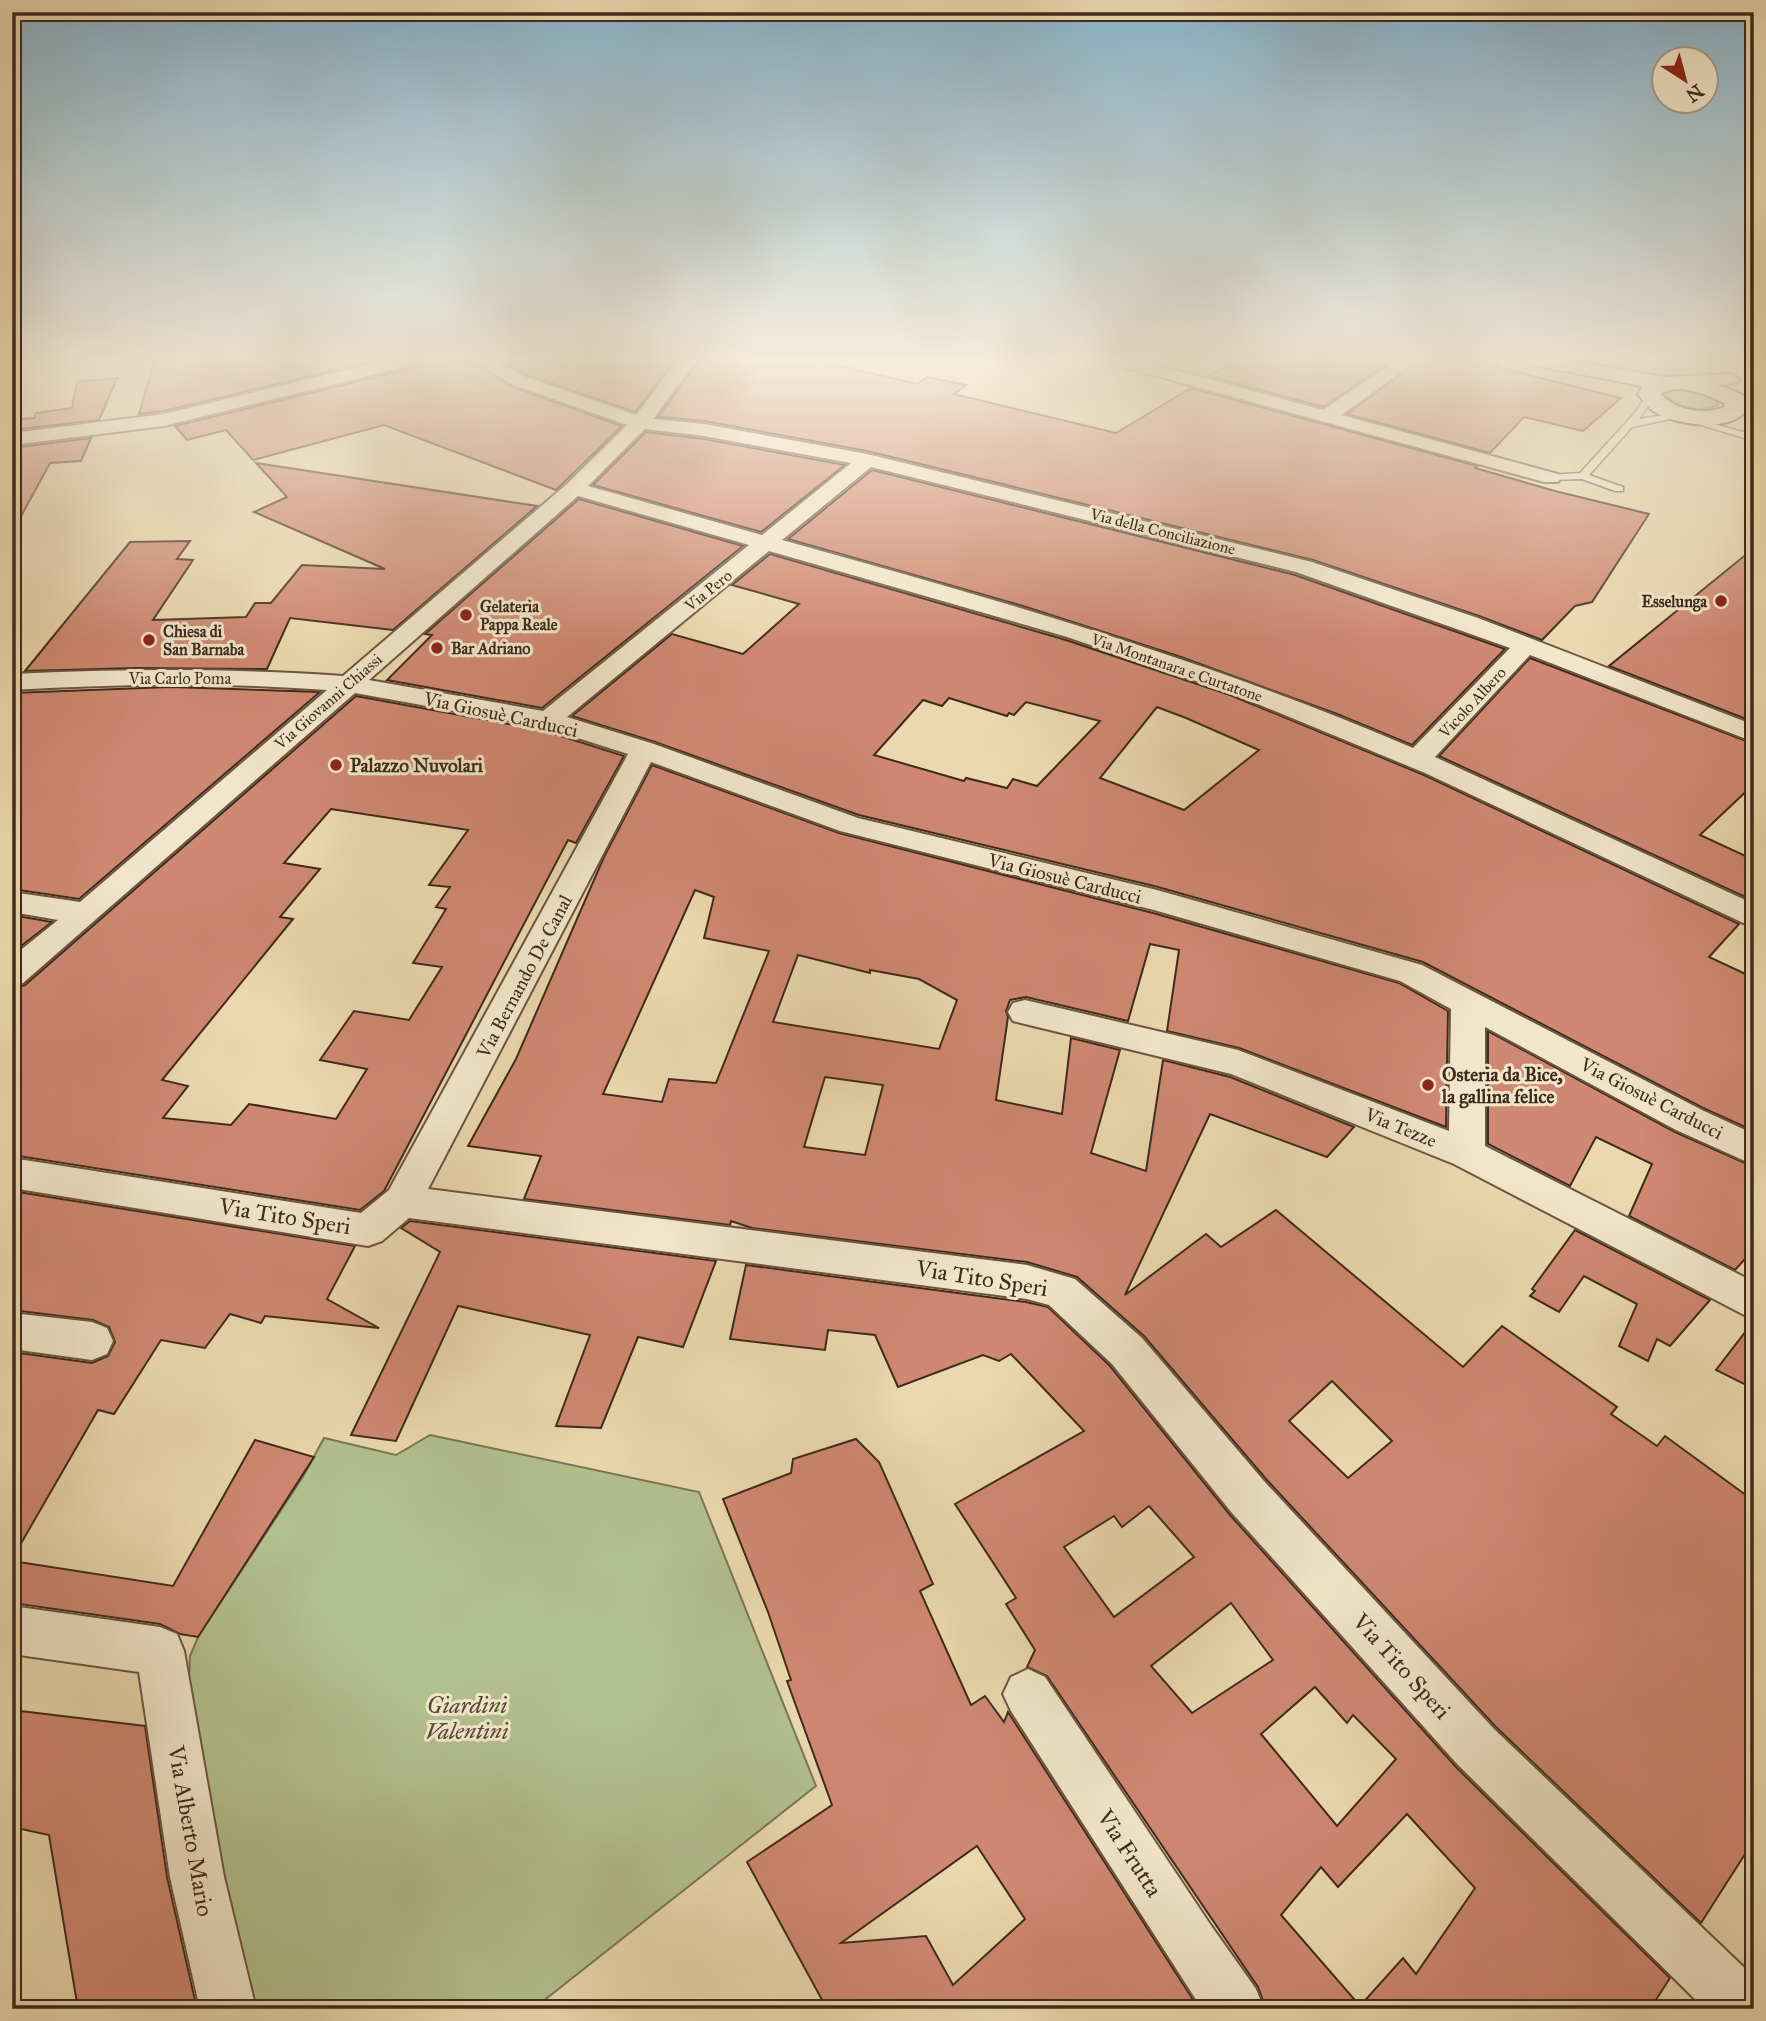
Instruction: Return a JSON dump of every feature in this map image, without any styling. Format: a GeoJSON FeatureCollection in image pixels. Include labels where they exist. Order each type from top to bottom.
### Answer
{"type":"FeatureCollection","features":[{"type":"Feature","properties":{"kind":"street","name":"Via Giovanni Chiassi"},"geometry":{"type":"LineString","coordinates":[[12,975],[86,915],[574,488],[610,452]]}},
{"type":"Feature","properties":{"kind":"street","name":"Via della Conciliazione"},"geometry":{"type":"LineString","coordinates":[[825,452],[867,460],[1304,566],[1525,645],[1754,734]]}},
{"type":"Feature","properties":{"kind":"street"},"geometry":{"type":"LineString","coordinates":[[1456,452],[1551,478]]}},
{"type":"Feature","properties":{"kind":"street","name":"Via Pero"},"geometry":{"type":"LineString","coordinates":[[548,720],[867,460]]}},
{"type":"Feature","properties":{"kind":"street","name":"Via Montanara e Curtatone"},"geometry":{"type":"LineString","coordinates":[[574,488],[1106,642],[1241,688],[1418,759],[1754,918]]}},
{"type":"Feature","properties":{"kind":"street","name":"Vicolo Albero"},"geometry":{"type":"LineString","coordinates":[[1418,759],[1525,645]]}},
{"type":"Feature","properties":{"kind":"street","name":"Via Carlo Poma"},"geometry":{"type":"LineString","coordinates":[[12,682],[93,678],[256,677],[348,684]]}},
{"type":"Feature","properties":{"kind":"street","name":"Via Giosuè Carducci"},"geometry":{"type":"LineString","coordinates":[[348,684],[548,720],[644,750],[850,825],[1170,904],[1411,973],[1689,1120],[1754,1150]]}},
{"type":"Feature","properties":{"kind":"street","name":"Via Bernando De Canal"},"geometry":{"type":"LineString","coordinates":[[402,1201],[644,750]]}},
{"type":"Feature","properties":{"kind":"street"},"geometry":{"type":"LineString","coordinates":[[12,902],[86,915]]}},
{"type":"Feature","properties":{"kind":"street"},"geometry":{"type":"LineString","coordinates":[[1468,1002],[1468,1154]]}},
{"type":"Feature","properties":{"kind":"street","name":"Via Tezze"},"geometry":{"type":"LineString","coordinates":[[1025,1012],[1238,1062],[1468,1154],[1754,1302]]}},
{"type":"Feature","properties":{"kind":"street","name":"Via Tito Speri"},"geometry":{"type":"LineString","coordinates":[[12,1173],[368,1230],[402,1201],[1027,1282],[1061,1291],[1127,1351],[1248,1497],[1491,1763],[1746,2009]]}},
{"type":"Feature","properties":{"kind":"street"},"geometry":{"type":"LineString","coordinates":[[12,1331],[92,1341]]}},
{"type":"Feature","properties":{"kind":"street","name":"Via Alberto Mario"},"geometry":{"type":"LineString","coordinates":[[12,1630],[160,1651],[197,1877],[228,2009]]}},
{"type":"Feature","properties":{"kind":"street","name":"Via Frutta"},"geometry":{"type":"LineString","coordinates":[[1027,1694],[1192,1947],[1236,2009]]}},
{"type":"Feature","properties":{"kind":"lane"},"geometry":{"type":"LineString","coordinates":[[1583,475],[1603,452]]}},
{"type":"Feature","properties":{"kind":"lane"},"geometry":{"type":"LineString","coordinates":[[1551,478],[1583,475],[1619,489]]}},
{"type":"Feature","properties":{"kind":"green space","name":"Giardini Valentini"},"geometry":{"type":"Polygon","coordinates":[[[430,1435],[699,1492],[816,1786],[533,2009],[254,2009],[220,1878],[189,1679],[190,1656],[198,1637],[304,1475],[324,1438],[396,1455],[430,1435]]]}},
{"type":"Feature","properties":{"kind":"building"},"geometry":{"type":"Polygon","coordinates":[[[12,452],[85,452],[81,461],[50,463],[12,533],[12,452]]]}},
{"type":"Feature","properties":{"kind":"building"},"geometry":{"type":"Polygon","coordinates":[[[246,452],[282,452],[253,460],[246,452]]]}},
{"type":"Feature","properties":{"kind":"building"},"geometry":{"type":"Polygon","coordinates":[[[456,452],[595,452],[556,490],[456,452]]]}},
{"type":"Feature","properties":{"kind":"building"},"geometry":{"type":"Polygon","coordinates":[[[626,452],[776,452],[845,465],[761,532],[593,485],[626,452]]]}},
{"type":"Feature","properties":{"kind":"building"},"geometry":{"type":"Polygon","coordinates":[[[872,452],[1427,452],[1555,491],[1649,514],[1592,602],[1575,606],[1542,640],[1313,560],[872,452]]]}},
{"type":"Feature","properties":{"kind":"building"},"geometry":{"type":"Polygon","coordinates":[[[256,463],[537,506],[393,630],[290,618],[267,669],[25,671],[130,542],[190,541],[177,559],[193,560],[153,620],[246,617],[255,603],[271,603],[302,565],[385,569],[254,512],[287,497],[256,463]]]}},
{"type":"Feature","properties":{"kind":"building"},"geometry":{"type":"Polygon","coordinates":[[[872,470],[1295,575],[1505,649],[1412,745],[1337,714],[1181,657],[1023,606],[788,539],[872,470]]]}},
{"type":"Feature","properties":{"kind":"building"},"geometry":{"type":"Polygon","coordinates":[[[579,499],[743,546],[542,708],[387,680],[432,635],[425,634],[579,499]]]}},
{"type":"Feature","properties":{"kind":"building","name":"Esselunga"},"geometry":{"type":"Polygon","coordinates":[[[1754,548],[1754,722],[1609,666],[1754,548]]]}},
{"type":"Feature","properties":{"kind":"building"},"geometry":{"type":"Polygon","coordinates":[[[770,554],[1066,640],[1230,695],[1424,775],[1739,924],[1709,957],[1754,978],[1754,1131],[1703,1108],[1423,962],[1158,887],[859,815],[655,742],[572,716],[672,634],[743,654],[799,604],[732,585],[770,554]],[[949,698],[942,706],[923,700],[874,755],[964,781],[966,778],[1007,788],[1013,779],[1037,786],[1100,721],[1026,702],[1014,715],[1009,713],[1007,716],[949,698]],[[1157,707],[1100,778],[1184,810],[1259,750],[1186,718],[1157,707]]]}},
{"type":"Feature","properties":{"kind":"building"},"geometry":{"type":"Polygon","coordinates":[[[1530,658],[1754,744],[1754,784],[1700,835],[1754,860],[1754,901],[1439,756],[1530,658]]]}},
{"type":"Feature","properties":{"kind":"building"},"geometry":{"type":"Polygon","coordinates":[[[170,687],[320,692],[79,899],[12,889],[12,693],[170,687]]]}},
{"type":"Feature","properties":{"kind":"building"},"geometry":{"type":"Polygon","coordinates":[[[356,696],[542,730],[624,756],[576,843],[568,840],[384,1191],[360,1210],[12,1155],[12,988],[25,985],[356,696]],[[331,809],[284,863],[320,869],[280,917],[293,919],[162,1080],[188,1086],[163,1118],[231,1125],[249,1104],[336,1119],[367,1069],[320,1060],[354,1011],[409,1020],[442,967],[413,963],[446,909],[436,907],[450,887],[429,885],[468,830],[331,809]]]}},
{"type":"Feature","properties":{"kind":"building"},"geometry":{"type":"Polygon","coordinates":[[[652,765],[839,833],[1153,913],[1399,983],[1448,1011],[1446,1127],[1239,1048],[1167,1031],[1179,950],[1150,944],[1128,1021],[1026,997],[1010,1000],[1006,1011],[1008,1017],[996,1100],[1062,1114],[1071,1038],[1120,1050],[1091,1153],[1146,1171],[1163,1060],[1230,1077],[1354,1127],[1327,1157],[1210,1114],[1125,1295],[1206,1234],[1221,1247],[1276,1210],[1463,1367],[1502,1326],[1617,1407],[1611,1414],[1657,1446],[1665,1436],[1754,1501],[1754,1840],[1701,1923],[1496,1727],[1266,1479],[1144,1336],[1077,1277],[1027,1262],[752,1228],[731,1221],[730,1225],[524,1199],[541,1156],[468,1146],[516,1059],[604,857],[652,765]],[[695,890],[603,1094],[662,1102],[669,1079],[716,1083],[769,951],[704,938],[714,897],[695,890]],[[798,955],[773,1022],[939,1049],[957,1000],[919,979],[870,970],[870,973],[798,955]],[[825,1077],[804,1147],[865,1155],[883,1085],[825,1077]],[[1332,1381],[1289,1421],[1348,1478],[1392,1441],[1332,1381]]]}},
{"type":"Feature","properties":{"kind":"building"},"geometry":{"type":"Polygon","coordinates":[[[12,915],[52,922],[12,953],[12,915]]]}},
{"type":"Feature","properties":{"kind":"building"},"geometry":{"type":"Polygon","coordinates":[[[1488,1031],[1675,1132],[1754,1167],[1754,1249],[1735,1270],[1629,1216],[1652,1164],[1596,1137],[1570,1186],[1488,1144],[1488,1031]]]}},
{"type":"Feature","properties":{"kind":"building"},"geometry":{"type":"Polygon","coordinates":[[[12,1191],[355,1246],[327,1299],[379,1328],[265,1316],[261,1323],[230,1314],[205,1348],[161,1340],[114,1414],[98,1410],[12,1559],[12,1352],[92,1363],[108,1356],[115,1342],[109,1327],[93,1320],[12,1310],[12,1191]]]}},
{"type":"Feature","properties":{"kind":"building"},"geometry":{"type":"Polygon","coordinates":[[[410,1221],[716,1261],[683,1347],[638,1337],[601,1428],[556,1426],[590,1335],[458,1306],[396,1441],[351,1435],[440,1252],[401,1228],[410,1221]]]}},
{"type":"Feature","properties":{"kind":"building"},"geometry":{"type":"Polygon","coordinates":[[[1575,1230],[1710,1300],[1670,1346],[1657,1339],[1648,1361],[1619,1346],[1637,1304],[1584,1276],[1559,1312],[1530,1296],[1535,1291],[1532,1289],[1575,1230]]]}},
{"type":"Feature","properties":{"kind":"building"},"geometry":{"type":"Polygon","coordinates":[[[746,1265],[1048,1307],[1110,1366],[1230,1515],[1456,1767],[1670,1978],[1650,2009],[1266,2009],[1258,1987],[1047,1676],[1027,1667],[1035,1650],[1006,1604],[1016,1598],[955,1504],[1084,1431],[1011,1354],[999,1361],[983,1355],[898,1387],[875,1335],[828,1330],[825,1350],[730,1339],[746,1265]],[[1149,1506],[1122,1527],[1114,1516],[1064,1547],[1114,1617],[1194,1557],[1149,1506]],[[1231,1603],[1151,1666],[1192,1713],[1273,1660],[1231,1603]],[[1315,1687],[1261,1734],[1337,1826],[1396,1759],[1353,1715],[1347,1723],[1315,1687]],[[1407,1814],[1338,1887],[1321,1867],[1281,1915],[1360,2006],[1403,1958],[1416,1974],[1475,1888],[1407,1814]]]}},
{"type":"Feature","properties":{"kind":"building"},"geometry":{"type":"Polygon","coordinates":[[[1754,1322],[1754,1389],[1716,1370],[1754,1322]]]}},
{"type":"Feature","properties":{"kind":"building"},"geometry":{"type":"Polygon","coordinates":[[[856,1439],[879,1462],[933,1584],[920,1591],[971,1705],[985,1696],[1004,1722],[1008,1712],[1199,2009],[827,2009],[747,1862],[832,1805],[787,1681],[791,1680],[768,1612],[723,1499],[791,1473],[793,1459],[856,1439]],[[977,1846],[841,1943],[926,1936],[953,1985],[1025,1919],[977,1846]]]}},
{"type":"Feature","properties":{"kind":"building"},"geometry":{"type":"Polygon","coordinates":[[[255,1440],[314,1457],[198,1637],[180,1634],[160,1624],[12,1603],[12,1561],[173,1586],[255,1440]]]}},
{"type":"Feature","properties":{"kind":"building"},"geometry":{"type":"Polygon","coordinates":[[[12,1710],[145,1726],[167,1877],[197,2009],[78,2009],[49,1835],[12,1827],[12,1710]]]}},
{"type":"Feature","properties":{"kind":"place","name":"Esselunga"},"geometry":{"type":"Point","coordinates":[1721,601]}},
{"type":"Feature","properties":{"kind":"place","name":"Gelateria Pappa Reale"},"geometry":{"type":"Point","coordinates":[466,615]}},
{"type":"Feature","properties":{"kind":"place","name":"Chiesa di San Barnaba"},"geometry":{"type":"Point","coordinates":[149,640]}},
{"type":"Feature","properties":{"kind":"place","name":"Bar Adriano"},"geometry":{"type":"Point","coordinates":[437,648]}},
{"type":"Feature","properties":{"kind":"place","name":"Palazzo Nuvolari"},"geometry":{"type":"Point","coordinates":[336,765]}},
{"type":"Feature","properties":{"kind":"place","name":"Osteria da Bice, la gallina felice"},"geometry":{"type":"Point","coordinates":[1428,1085]}}]}
